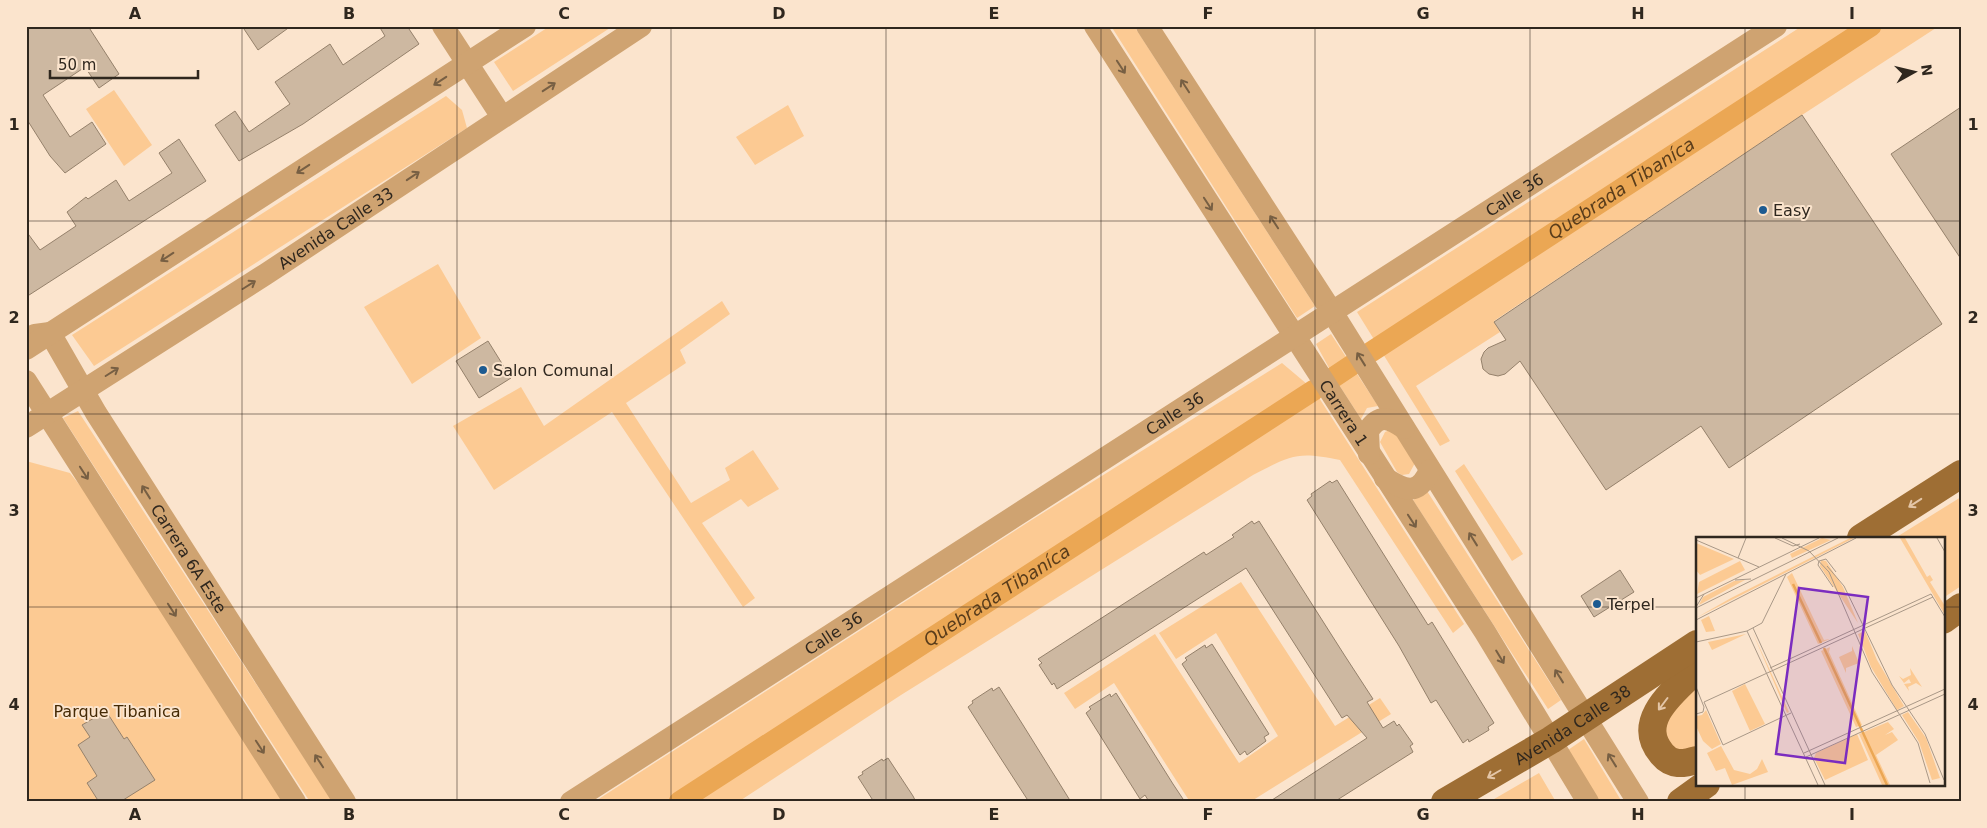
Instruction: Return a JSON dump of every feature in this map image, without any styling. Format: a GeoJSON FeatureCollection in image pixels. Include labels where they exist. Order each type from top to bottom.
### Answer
{"type":"FeatureCollection","features":[{"type":"Feature","properties":{"kind":"main road"},"geometry":{"type":"LineString","coordinates":[[1863,537],[1959,474]]}},
{"type":"Feature","properties":{"kind":"main road"},"geometry":{"type":"LineString","coordinates":[[1944,619],[1961,608]]}},
{"type":"Feature","properties":{"kind":"main road","name":"Avenida Calle 38"},"geometry":{"type":"LineString","coordinates":[[1445,802],[1551,740],[1696,645]]}},
{"type":"Feature","properties":{"kind":"main road"},"geometry":{"type":"LineString","coordinates":[[1696,670],[1672,692],[1657,712],[1652,721],[1651,733],[1655,745],[1666,758],[1674,763],[1684,764],[1696,760]]}},
{"type":"Feature","properties":{"kind":"main road"},"geometry":{"type":"LineString","coordinates":[[1681,802],[1703,786]]}},
{"type":"Feature","properties":{"kind":"street"},"geometry":{"type":"LineString","coordinates":[[443,26],[502,117]]}},
{"type":"Feature","properties":{"kind":"street"},"geometry":{"type":"LineString","coordinates":[[26,349],[525,26]]}},
{"type":"Feature","properties":{"kind":"street","name":"Avenida Calle 33"},"geometry":{"type":"LineString","coordinates":[[26,427],[266,274],[641,26]]}},
{"type":"Feature","properties":{"kind":"street","name":"Carrera 1"},"geometry":{"type":"LineString","coordinates":[[1095,26],[1293,337],[1485,632],[1588,802]]}},
{"type":"Feature","properties":{"kind":"street"},"geometry":{"type":"LineString","coordinates":[[1147,26],[1332,312],[1638,802]]}},
{"type":"Feature","properties":{"kind":"street","name":"Calle 36"},"geometry":{"type":"LineString","coordinates":[[571,802],[1776,26]]}},
{"type":"Feature","properties":{"kind":"street"},"geometry":{"type":"LineString","coordinates":[[26,336],[50,333]]}},
{"type":"Feature","properties":{"kind":"street","name":"Carrera 6A Este"},"geometry":{"type":"LineString","coordinates":[[50,333],[187,558],[345,802]]}},
{"type":"Feature","properties":{"kind":"street"},"geometry":{"type":"LineString","coordinates":[[26,381],[295,802]]}},
{"type":"Feature","properties":{"kind":"street"},"geometry":{"type":"LineString","coordinates":[[1369,454],[1368,431],[1372,425],[1384,418],[1391,419],[1404,428]]}},
{"type":"Feature","properties":{"kind":"street"},"geometry":{"type":"LineString","coordinates":[[1385,478],[1400,487],[1411,490],[1421,484],[1430,470]]}},
{"type":"Feature","properties":{"kind":"green space"},"geometry":{"type":"Polygon","coordinates":[[[550,26],[613,26],[513,91],[494,62],[550,26]]]}},
{"type":"Feature","properties":{"kind":"green space"},"geometry":{"type":"Polygon","coordinates":[[[1111,26],[1134,26],[1315,306],[1297,318],[1111,26]]]}},
{"type":"Feature","properties":{"kind":"green space"},"geometry":{"type":"Polygon","coordinates":[[[1802,26],[1939,26],[1802,115],[1494,321],[1500,332],[1416,386],[1450,441],[1440,446],[1357,312],[1802,26]]]}},
{"type":"Feature","properties":{"kind":"green space"},"geometry":{"type":"Polygon","coordinates":[[[114,90],[152,145],[124,166],[86,109],[114,90]]]}},
{"type":"Feature","properties":{"kind":"green space"},"geometry":{"type":"Polygon","coordinates":[[[446,96],[462,110],[467,128],[94,366],[72,335],[446,96]]]}},
{"type":"Feature","properties":{"kind":"green space"},"geometry":{"type":"Polygon","coordinates":[[[788,105],[804,136],[755,165],[736,137],[788,105]]]}},
{"type":"Feature","properties":{"kind":"green space"},"geometry":{"type":"Polygon","coordinates":[[[438,264],[481,338],[412,384],[364,307],[438,264]]]}},
{"type":"Feature","properties":{"kind":"green space"},"geometry":{"type":"Polygon","coordinates":[[[722,301],[730,314],[680,350],[686,363],[626,403],[691,503],[730,480],[725,468],[753,450],[779,489],[748,507],[741,499],[702,523],[755,598],[743,607],[612,412],[494,490],[453,426],[521,387],[544,426],[722,301]]]}},
{"type":"Feature","properties":{"kind":"green space"},"geometry":{"type":"Polygon","coordinates":[[[1331,334],[1378,406],[1367,408],[1361,419],[1334,377],[1316,344],[1331,334]]]}},
{"type":"Feature","properties":{"kind":"green space"},"geometry":{"type":"Polygon","coordinates":[[[1282,363],[1314,390],[1464,624],[1453,633],[1340,460],[1314,456],[1295,457],[1286,459],[1253,475],[901,695],[738,802],[594,802],[1030,521],[1282,363]]]}},
{"type":"Feature","properties":{"kind":"green space"},"geometry":{"type":"Polygon","coordinates":[[[78,411],[333,802],[310,802],[63,418],[78,411]]]}},
{"type":"Feature","properties":{"kind":"green space"},"geometry":{"type":"Polygon","coordinates":[[[1390,430],[1397,433],[1415,463],[1409,474],[1402,475],[1397,472],[1380,442],[1385,432],[1390,430]]]}},
{"type":"Feature","properties":{"kind":"green space","name":"Parque Tibanica"},"geometry":{"type":"Polygon","coordinates":[[[26,461],[70,473],[86,493],[284,802],[26,802],[26,461]]]}},
{"type":"Feature","properties":{"kind":"green space"},"geometry":{"type":"Polygon","coordinates":[[[1464,464],[1523,554],[1512,561],[1455,471],[1464,464]]]}},
{"type":"Feature","properties":{"kind":"green space"},"geometry":{"type":"Polygon","coordinates":[[[1427,491],[1561,700],[1548,709],[1413,500],[1427,491]]]}},
{"type":"Feature","properties":{"kind":"green space"},"geometry":{"type":"Polygon","coordinates":[[[1961,497],[1961,586],[1944,597],[1944,537],[1897,537],[1961,497]]]}},
{"type":"Feature","properties":{"kind":"green space"},"geometry":{"type":"Polygon","coordinates":[[[1241,582],[1335,726],[1380,698],[1391,714],[1250,802],[1190,802],[1114,683],[1075,709],[1064,693],[1155,634],[1239,763],[1278,736],[1216,633],[1176,659],[1159,633],[1241,582]]]}},
{"type":"Feature","properties":{"kind":"green space"},"geometry":{"type":"Polygon","coordinates":[[[1696,683],[1696,750],[1683,751],[1669,747],[1661,730],[1666,712],[1696,683]]]}},
{"type":"Feature","properties":{"kind":"green space"},"geometry":{"type":"Polygon","coordinates":[[[1584,739],[1622,802],[1600,802],[1568,750],[1584,739]]]}},
{"type":"Feature","properties":{"kind":"green space"},"geometry":{"type":"Polygon","coordinates":[[[1539,773],[1556,802],[1489,802],[1539,773]]]}},
{"type":"Feature","properties":{"kind":"building"},"geometry":{"type":"Polygon","coordinates":[[[26,26],[88,26],[119,74],[99,88],[85,67],[43,95],[70,137],[92,122],[106,144],[65,173],[50,156],[26,118],[26,26]]]}},
{"type":"Feature","properties":{"kind":"building"},"geometry":{"type":"Polygon","coordinates":[[[242,26],[291,26],[258,50],[242,26]]]}},
{"type":"Feature","properties":{"kind":"building"},"geometry":{"type":"Polygon","coordinates":[[[379,26],[407,26],[419,44],[303,124],[239,161],[215,125],[235,111],[249,132],[290,104],[275,82],[330,44],[343,65],[385,36],[379,26]]]}},
{"type":"Feature","properties":{"kind":"building"},"geometry":{"type":"Polygon","coordinates":[[[1961,107],[1961,259],[1891,154],[1961,107]]]}},
{"type":"Feature","properties":{"kind":"building","name":"Easy"},"geometry":{"type":"Polygon","coordinates":[[[1802,115],[1942,324],[1729,468],[1701,426],[1606,490],[1520,361],[1505,374],[1498,376],[1489,374],[1483,369],[1481,359],[1484,352],[1488,348],[1506,340],[1494,322],[1802,115]]]}},
{"type":"Feature","properties":{"kind":"building"},"geometry":{"type":"Polygon","coordinates":[[[179,139],[206,181],[26,297],[26,231],[40,250],[76,226],[67,212],[86,197],[88,199],[116,180],[129,201],[172,173],[159,153],[179,139]]]}},
{"type":"Feature","properties":{"kind":"building","name":"Salon Comunal"},"geometry":{"type":"Polygon","coordinates":[[[488,341],[511,378],[479,398],[456,361],[488,341]]]}},
{"type":"Feature","properties":{"kind":"building"},"geometry":{"type":"Polygon","coordinates":[[[1337,480],[1428,625],[1432,622],[1494,723],[1488,727],[1489,730],[1469,742],[1468,739],[1463,743],[1436,700],[1431,703],[1399,646],[1307,500],[1312,496],[1311,494],[1330,481],[1332,483],[1337,480]]]}},
{"type":"Feature","properties":{"kind":"building"},"geometry":{"type":"Polygon","coordinates":[[[1252,521],[1254,524],[1259,521],[1373,699],[1367,702],[1383,728],[1394,721],[1397,726],[1399,724],[1413,744],[1410,746],[1413,752],[1334,802],[1269,802],[1367,738],[1347,715],[1342,718],[1246,568],[1057,689],[1054,683],[1052,685],[1039,665],[1042,663],[1038,659],[1204,552],[1206,555],[1234,537],[1232,535],[1252,521]]]}},
{"type":"Feature","properties":{"kind":"building"},"geometry":{"type":"Polygon","coordinates":[[[1620,570],[1634,592],[1594,617],[1581,596],[1620,570]]]}},
{"type":"Feature","properties":{"kind":"building"},"geometry":{"type":"Polygon","coordinates":[[[1212,644],[1269,734],[1264,737],[1266,741],[1247,755],[1245,751],[1240,755],[1182,664],[1187,660],[1185,658],[1205,645],[1206,648],[1212,644]]]}},
{"type":"Feature","properties":{"kind":"building"},"geometry":{"type":"Polygon","coordinates":[[[999,687],[1071,802],[1029,802],[968,707],[973,703],[972,701],[992,688],[993,691],[999,687]]]}},
{"type":"Feature","properties":{"kind":"building"},"geometry":{"type":"Polygon","coordinates":[[[1116,693],[1185,802],[1145,802],[1148,800],[1145,795],[1140,799],[1086,713],[1091,709],[1089,707],[1110,694],[1111,697],[1116,693]]]}},
{"type":"Feature","properties":{"kind":"building"},"geometry":{"type":"Polygon","coordinates":[[[106,711],[124,739],[127,737],[155,780],[120,802],[99,802],[87,783],[97,776],[78,745],[90,737],[82,725],[106,711]]]}},
{"type":"Feature","properties":{"kind":"building"},"geometry":{"type":"Polygon","coordinates":[[[888,758],[916,802],[874,802],[858,777],[863,774],[862,772],[882,759],[883,761],[888,758]]]}},
{"type":"Feature","properties":{"kind":"waterway","name":"Quebrada Tibaníca"},"geometry":{"type":"LineString","coordinates":[[1371,352],[1871,26]]}},
{"type":"Feature","properties":{"kind":"waterway","name":"Quebrada Tibaníca"},"geometry":{"type":"LineString","coordinates":[[1334,377],[1352,365]]}},
{"type":"Feature","properties":{"kind":"waterway","name":"Quebrada Tibaníca"},"geometry":{"type":"LineString","coordinates":[[679,802],[1314,390]]}},
{"type":"Feature","properties":{"kind":"place","name":"Easy"},"geometry":{"type":"Point","coordinates":[1763,210]}},
{"type":"Feature","properties":{"kind":"place","name":"Salon Comunal"},"geometry":{"type":"Point","coordinates":[483,370]}},
{"type":"Feature","properties":{"kind":"place","name":"Terpel"},"geometry":{"type":"Point","coordinates":[1597,604]}}]}
